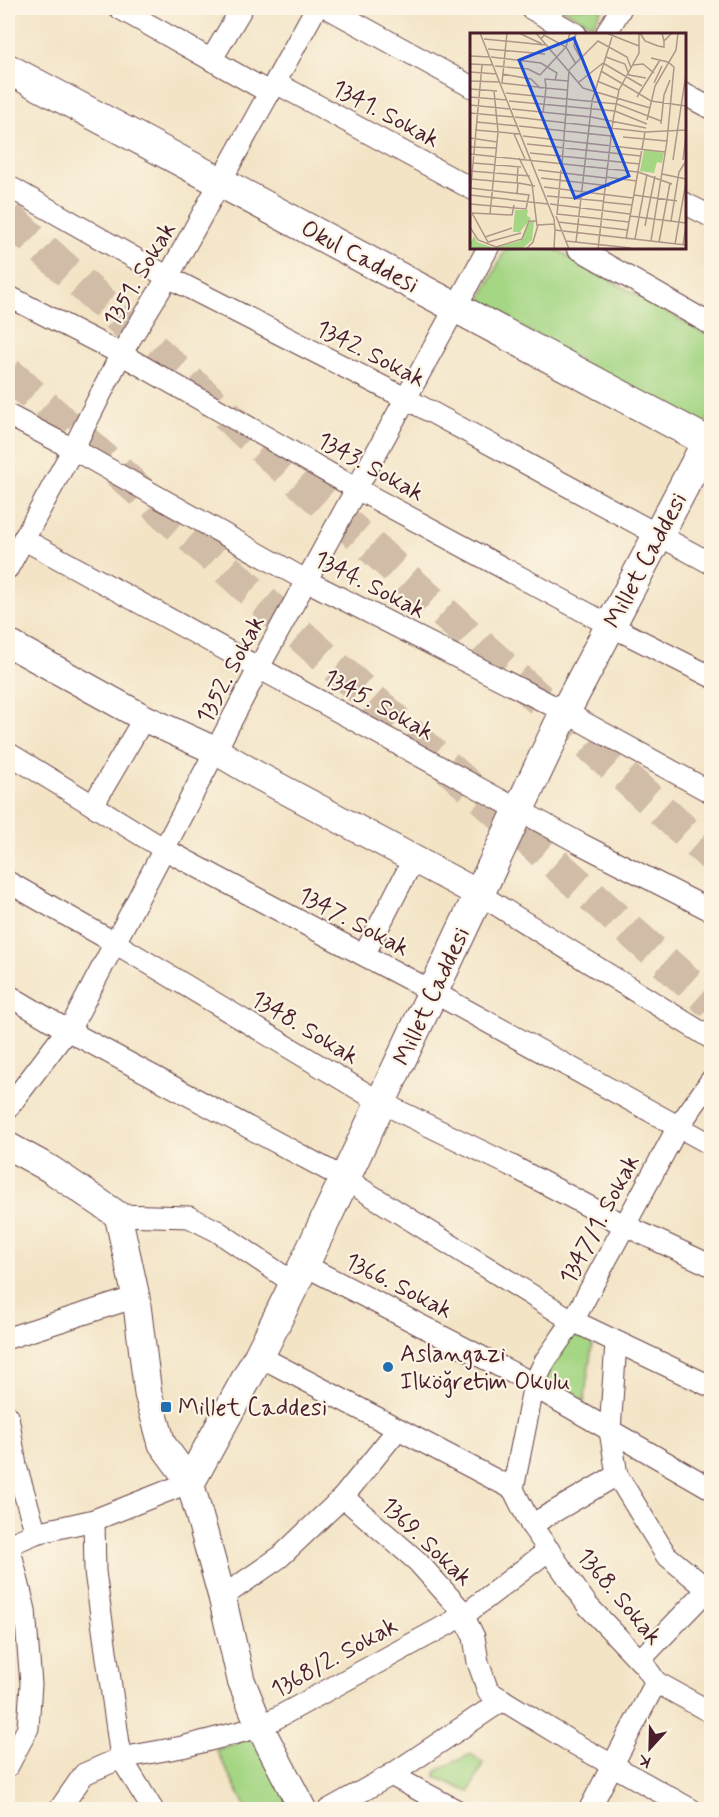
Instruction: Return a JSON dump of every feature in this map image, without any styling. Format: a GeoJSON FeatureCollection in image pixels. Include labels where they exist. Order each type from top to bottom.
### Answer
{"type":"FeatureCollection","features":[{"type":"Feature","properties":{"kind":"main road","name":"Okul Caddesi"},"geometry":{"type":"LineString","coordinates":[[8,69],[454,308],[710,440]]}},
{"type":"Feature","properties":{"kind":"main road","name":"Millet Caddesi"},"geometry":{"type":"LineString","coordinates":[[190,1482],[259,1356],[299,1274],[565,712],[710,440]]}},
{"type":"Feature","properties":{"kind":"street","name":"1341. Sokak"},"geometry":{"type":"LineString","coordinates":[[118,8],[212,60],[273,88],[470,188]]}},
{"type":"Feature","properties":{"kind":"street"},"geometry":{"type":"LineString","coordinates":[[212,60],[242,8]]}},
{"type":"Feature","properties":{"kind":"street","name":"1351. Sokak"},"geometry":{"type":"LineString","coordinates":[[8,568],[73,449],[121,354],[222,182],[316,8]]}},
{"type":"Feature","properties":{"kind":"street"},"geometry":{"type":"LineString","coordinates":[[328,8],[470,86]]}},
{"type":"Feature","properties":{"kind":"street"},"geometry":{"type":"LineString","coordinates":[[530,8],[574,33]]}},
{"type":"Feature","properties":{"kind":"street"},"geometry":{"type":"LineString","coordinates":[[607,33],[621,8]]}},
{"type":"Feature","properties":{"kind":"street"},"geometry":{"type":"LineString","coordinates":[[686,95],[711,109]]}},
{"type":"Feature","properties":{"kind":"street","name":"1342. Sokak"},"geometry":{"type":"LineString","coordinates":[[8,187],[168,277],[405,398],[711,564]]}},
{"type":"Feature","properties":{"kind":"street"},"geometry":{"type":"LineString","coordinates":[[686,204],[711,217]]}},
{"type":"Feature","properties":{"kind":"street","name":"1352. Sokak"},"geometry":{"type":"LineString","coordinates":[[8,1108],[74,1021],[355,488],[487,249]]}},
{"type":"Feature","properties":{"kind":"street"},"geometry":{"type":"LineString","coordinates":[[579,249],[711,325]]}},
{"type":"Feature","properties":{"kind":"street","name":"1343. Sokak"},"geometry":{"type":"LineString","coordinates":[[8,296],[121,354],[355,488],[611,626],[711,677]]}},
{"type":"Feature","properties":{"kind":"street","name":"1344. Sokak"},"geometry":{"type":"LineString","coordinates":[[8,414],[307,581],[565,712],[711,794]]}},
{"type":"Feature","properties":{"kind":"street","name":"1345. Sokak"},"geometry":{"type":"LineString","coordinates":[[23,539],[581,844],[711,911]]}},
{"type":"Feature","properties":{"kind":"street"},"geometry":{"type":"LineString","coordinates":[[8,643],[144,718],[216,751],[479,894],[711,1039]]}},
{"type":"Feature","properties":{"kind":"street"},"geometry":{"type":"LineString","coordinates":[[93,805],[144,718]]}},
{"type":"Feature","properties":{"kind":"street","name":"1347. Sokak"},"geometry":{"type":"LineString","coordinates":[[8,753],[164,849],[433,992],[711,1145]]}},
{"type":"Feature","properties":{"kind":"street"},"geometry":{"type":"LineString","coordinates":[[364,955],[413,860]]}},
{"type":"Feature","properties":{"kind":"street","name":"1348. Sokak"},"geometry":{"type":"LineString","coordinates":[[8,882],[115,943],[380,1102],[512,1166],[624,1225],[711,1266]]}},
{"type":"Feature","properties":{"kind":"street"},"geometry":{"type":"LineString","coordinates":[[8,995],[67,1030],[345,1179],[573,1321],[711,1387]]}},
{"type":"Feature","properties":{"kind":"street","name":"1347/1. Sokak"},"geometry":{"type":"LineString","coordinates":[[513,1489],[534,1384],[545,1361],[573,1321],[678,1127],[711,1079]]}},
{"type":"Feature","properties":{"kind":"street"},"geometry":{"type":"LineString","coordinates":[[8,1146],[50,1169],[118,1215],[136,1297],[148,1394],[162,1444],[190,1482],[222,1597],[241,1680],[297,1807]]}},
{"type":"Feature","properties":{"kind":"street","name":"1366. Sokak"},"geometry":{"type":"LineString","coordinates":[[118,1215],[189,1217],[299,1274],[534,1384],[547,1394],[711,1489]]}},
{"type":"Feature","properties":{"kind":"street"},"geometry":{"type":"LineString","coordinates":[[8,1338],[136,1297]]}},
{"type":"Feature","properties":{"kind":"street"},"geometry":{"type":"LineString","coordinates":[[616,1343],[610,1431],[617,1475],[666,1555],[709,1592],[640,1660]]}},
{"type":"Feature","properties":{"kind":"street"},"geometry":{"type":"LineString","coordinates":[[259,1356],[513,1489]]}},
{"type":"Feature","properties":{"kind":"street"},"geometry":{"type":"LineString","coordinates":[[8,1416],[16,1466],[36,1533]]}},
{"type":"Feature","properties":{"kind":"street","name":"1369. Sokak"},"geometry":{"type":"LineString","coordinates":[[398,1429],[343,1497],[417,1561],[460,1609],[474,1637],[478,1662],[488,1691],[613,1766],[692,1809]]}},
{"type":"Feature","properties":{"kind":"street"},"geometry":{"type":"LineString","coordinates":[[531,1525],[617,1475]]}},
{"type":"Feature","properties":{"kind":"street"},"geometry":{"type":"LineString","coordinates":[[8,1766],[28,1728],[31,1684],[25,1610],[8,1545],[36,1533],[94,1520],[190,1482]]}},
{"type":"Feature","properties":{"kind":"street","name":"1368. Sokak"},"geometry":{"type":"LineString","coordinates":[[513,1489],[531,1525],[588,1606],[640,1660],[656,1682],[711,1713]]}},
{"type":"Feature","properties":{"kind":"street"},"geometry":{"type":"LineString","coordinates":[[222,1597],[280,1557],[343,1497]]}},
{"type":"Feature","properties":{"kind":"street"},"geometry":{"type":"LineString","coordinates":[[94,1520],[95,1572],[121,1758],[153,1809]]}},
{"type":"Feature","properties":{"kind":"street","name":"1368/2. Sokak"},"geometry":{"type":"LineString","coordinates":[[59,1809],[84,1774],[121,1758],[182,1747],[260,1727],[463,1616],[549,1550]]}},
{"type":"Feature","properties":{"kind":"street"},"geometry":{"type":"LineString","coordinates":[[589,1809],[656,1682]]}},
{"type":"Feature","properties":{"kind":"street"},"geometry":{"type":"LineString","coordinates":[[328,1809],[391,1775],[503,1700]]}},
{"type":"Feature","properties":{"kind":"street"},"geometry":{"type":"LineString","coordinates":[[391,1775],[456,1809]]}},
{"type":"Feature","properties":{"kind":"green space"},"geometry":{"type":"Polygon","coordinates":[[[560,8],[603,8],[593,25],[560,8]]]}},
{"type":"Feature","properties":{"kind":"green space"},"geometry":{"type":"Polygon","coordinates":[[[506,249],[556,249],[711,337],[711,412],[702,431],[479,303],[506,249]]]}},
{"type":"Feature","properties":{"kind":"green space"},"geometry":{"type":"Polygon","coordinates":[[[557,1324],[593,1339],[583,1409],[528,1377],[557,1324]]]}},
{"type":"Feature","properties":{"kind":"green space"},"geometry":{"type":"Polygon","coordinates":[[[255,1737],[290,1800],[274,1809],[247,1809],[216,1750],[255,1737]]]}},
{"type":"Feature","properties":{"kind":"green space"},"geometry":{"type":"Polygon","coordinates":[[[471,1754],[483,1763],[469,1792],[436,1777],[436,1771],[471,1754]]]}},
{"type":"Feature","properties":{"kind":"tunnel"},"geometry":{"type":"LineString","coordinates":[[8,217],[712,856]]}},
{"type":"Feature","properties":{"kind":"tunnel"},"geometry":{"type":"LineString","coordinates":[[8,373],[712,1004]]}},
{"type":"Feature","properties":{"kind":"place","name":"Aslangazi Ilköğretim Okulu"},"geometry":{"type":"Point","coordinates":[388,1367]}},
{"type":"Feature","properties":{"kind":"place","name":"Millet Caddesi"},"geometry":{"type":"Point","coordinates":[166,1407]}}]}
